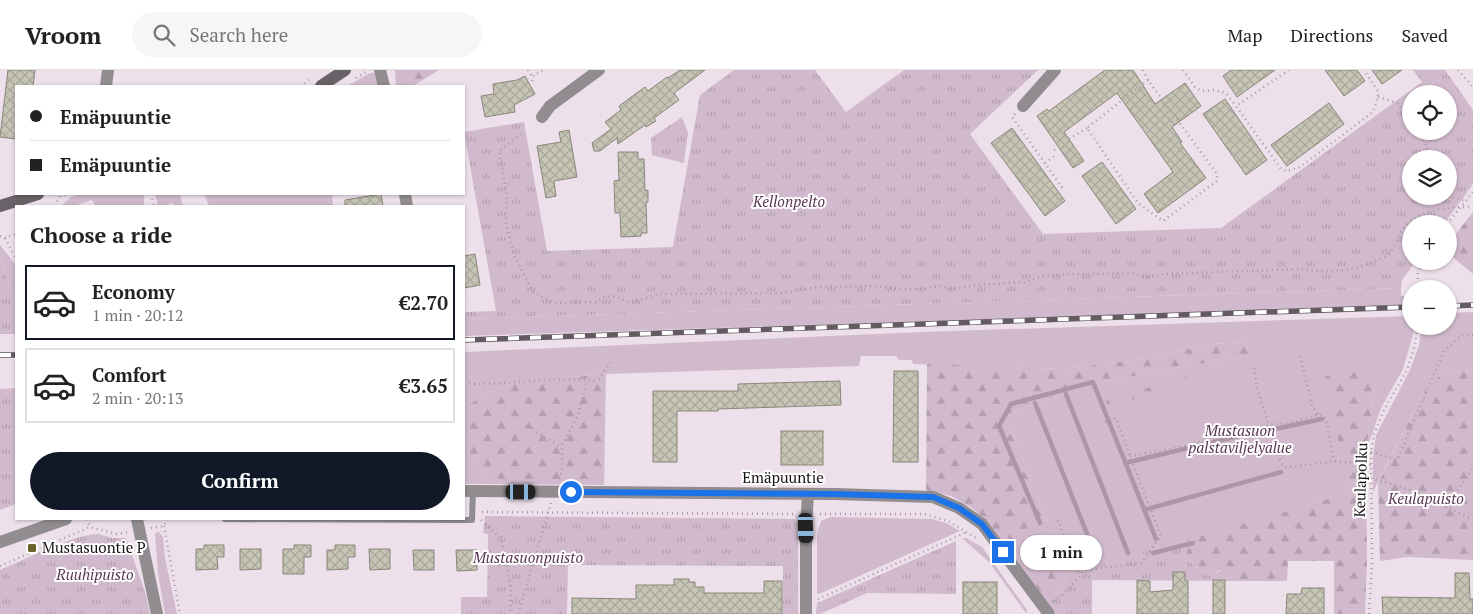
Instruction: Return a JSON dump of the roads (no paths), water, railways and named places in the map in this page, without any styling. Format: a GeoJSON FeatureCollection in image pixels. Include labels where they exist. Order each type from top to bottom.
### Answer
{"type":"FeatureCollection","features":[{"type":"Feature","properties":{"kind":"main road"},"geometry":{"type":"LineString","coordinates":[[322,85],[345,70]]}},
{"type":"Feature","properties":{"kind":"main road"},"geometry":{"type":"LineString","coordinates":[[0,206],[15,204],[36,195]]}},
{"type":"Feature","properties":{"kind":"street"},"geometry":{"type":"LineString","coordinates":[[106,85],[108,70]]}},
{"type":"Feature","properties":{"kind":"street"},"geometry":{"type":"LineString","coordinates":[[380,70],[384,85]]}},
{"type":"Feature","properties":{"kind":"street"},"geometry":{"type":"LineString","coordinates":[[542,117],[550,106],[599,70]]}},
{"type":"Feature","properties":{"kind":"street"},"geometry":{"type":"LineString","coordinates":[[1023,106],[1055,70]]}},
{"type":"Feature","properties":{"kind":"street","name":"Emäpuuntie"},"geometry":{"type":"LineString","coordinates":[[468,491],[933,497],[959,508],[982,524],[1046,610]]}},
{"type":"Feature","properties":{"kind":"street"},"geometry":{"type":"LineString","coordinates":[[806,614],[806,514],[808,494]]}},
{"type":"Feature","properties":{"kind":"street"},"geometry":{"type":"LineString","coordinates":[[0,542],[63,520]]}},
{"type":"Feature","properties":{"kind":"street"},"geometry":{"type":"LineString","coordinates":[[138,524],[157,614]]}},
{"type":"Feature","properties":{"kind":"lane"},"geometry":{"type":"LineString","coordinates":[[465,520],[472,520],[468,491]]}},
{"type":"Feature","properties":{"kind":"waterway"},"geometry":{"type":"LineString","coordinates":[[1040,523],[999,426],[1011,404],[1093,382],[1156,539]]}},
{"type":"Feature","properties":{"kind":"waterway"},"geometry":{"type":"LineString","coordinates":[[1066,394],[1128,553]]}},
{"type":"Feature","properties":{"kind":"waterway"},"geometry":{"type":"LineString","coordinates":[[1035,403],[1097,559]]}},
{"type":"Feature","properties":{"kind":"waterway"},"geometry":{"type":"LineString","coordinates":[[1275,429],[1322,419]]}},
{"type":"Feature","properties":{"kind":"waterway"},"geometry":{"type":"LineString","coordinates":[[1125,463],[1264,430]]}},
{"type":"Feature","properties":{"kind":"waterway"},"geometry":{"type":"LineString","coordinates":[[1144,510],[1281,472]]}},
{"type":"Feature","properties":{"kind":"waterway"},"geometry":{"type":"LineString","coordinates":[[1153,553],[1193,543]]}},
{"type":"Feature","properties":{"kind":"railway"},"geometry":{"type":"LineString","coordinates":[[1457,306],[1473,305]]}},
{"type":"Feature","properties":{"kind":"railway"},"geometry":{"type":"LineString","coordinates":[[465,340],[1402,307]]}},
{"type":"Feature","properties":{"kind":"railway"},"geometry":{"type":"LineString","coordinates":[[0,355],[15,355]]}},
{"type":"Feature","properties":{"kind":"place","name":"Mustasuontie P"},"geometry":{"type":"Point","coordinates":[32,548]}},
{"type":"Feature","properties":{"kind":"park label","name":"Kellonpelto"},"geometry":{"type":"Point","coordinates":[789,202]}},
{"type":"Feature","properties":{"kind":"park label","name":"Mustasuon palstaviljelyalue"},"geometry":{"type":"Point","coordinates":[1240,440]}},
{"type":"Feature","properties":{"kind":"park label","name":"Keulapuisto"},"geometry":{"type":"Point","coordinates":[1426,499]}},
{"type":"Feature","properties":{"kind":"park label","name":"Mustasuonpuisto"},"geometry":{"type":"Point","coordinates":[528,558]}},
{"type":"Feature","properties":{"kind":"park label","name":"Ruuhipuisto"},"geometry":{"type":"Point","coordinates":[95,575]}}]}
